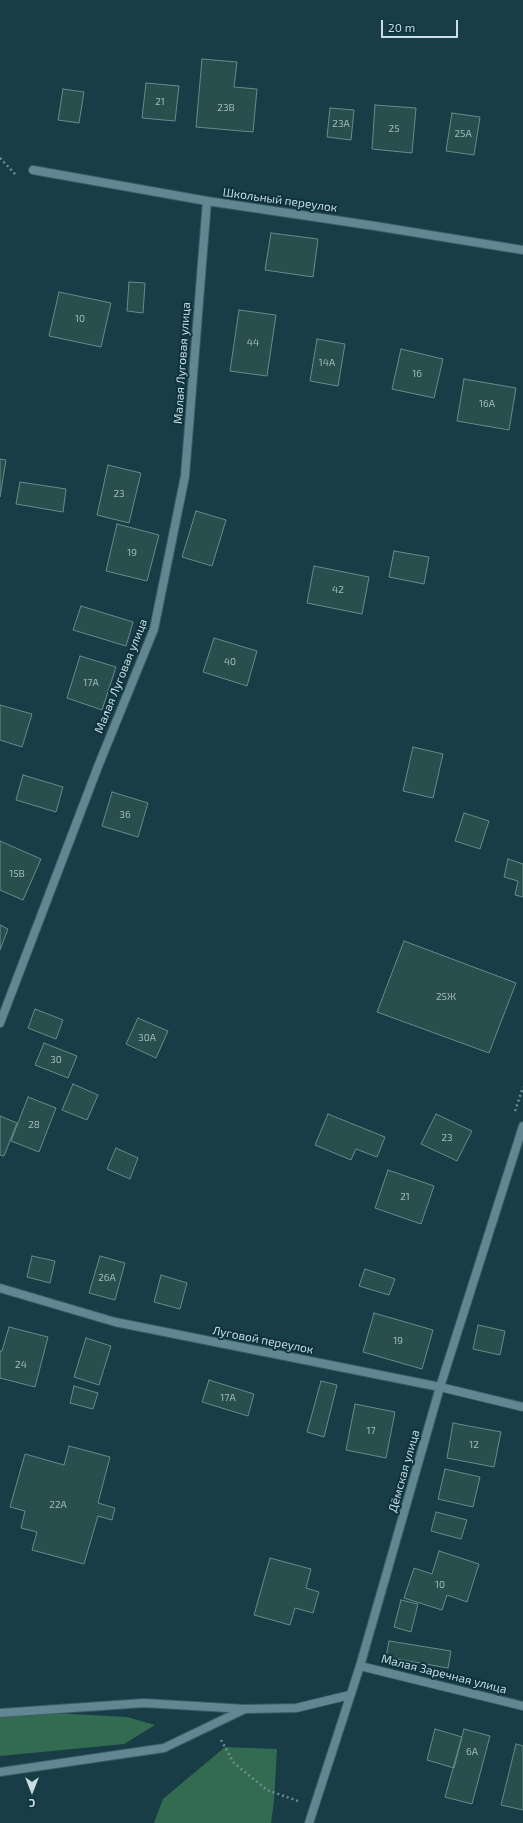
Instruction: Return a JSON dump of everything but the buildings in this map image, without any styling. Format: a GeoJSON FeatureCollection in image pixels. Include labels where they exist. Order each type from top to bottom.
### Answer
{"type":"FeatureCollection","features":[{"type":"Feature","properties":{"kind":"street","name":"Школьный переулок"},"geometry":{"type":"LineString","coordinates":[[33,170],[207,201],[523,250]]}},
{"type":"Feature","properties":{"kind":"street","name":"Малая Луговая улица"},"geometry":{"type":"LineString","coordinates":[[0,1023],[96,771],[154,628],[185,476],[207,201]]}},
{"type":"Feature","properties":{"kind":"street","name":"Дёмская улица"},"geometry":{"type":"LineString","coordinates":[[309,1823],[360,1666],[440,1387],[523,1126]]}},
{"type":"Feature","properties":{"kind":"street","name":"Луговой переулок"},"geometry":{"type":"LineString","coordinates":[[0,1288],[114,1322],[440,1387],[523,1407]]}},
{"type":"Feature","properties":{"kind":"street","name":"Малая Заречная улица"},"geometry":{"type":"LineString","coordinates":[[360,1666],[523,1706]]}},
{"type":"Feature","properties":{"kind":"street"},"geometry":{"type":"LineString","coordinates":[[0,1714],[144,1703],[244,1709],[296,1708],[350,1695]]}},
{"type":"Feature","properties":{"kind":"street"},"geometry":{"type":"LineString","coordinates":[[0,1772],[164,1748],[244,1709]]}},
{"type":"Feature","properties":{"kind":"green space"},"geometry":{"type":"Polygon","coordinates":[[[0,1710],[127,1717],[155,1725],[124,1744],[0,1756],[0,1710]]]}},
{"type":"Feature","properties":{"kind":"green space"},"geometry":{"type":"Polygon","coordinates":[[[225,1747],[277,1749],[274,1801],[271,1823],[154,1823],[163,1799],[225,1747]]]}}]}
